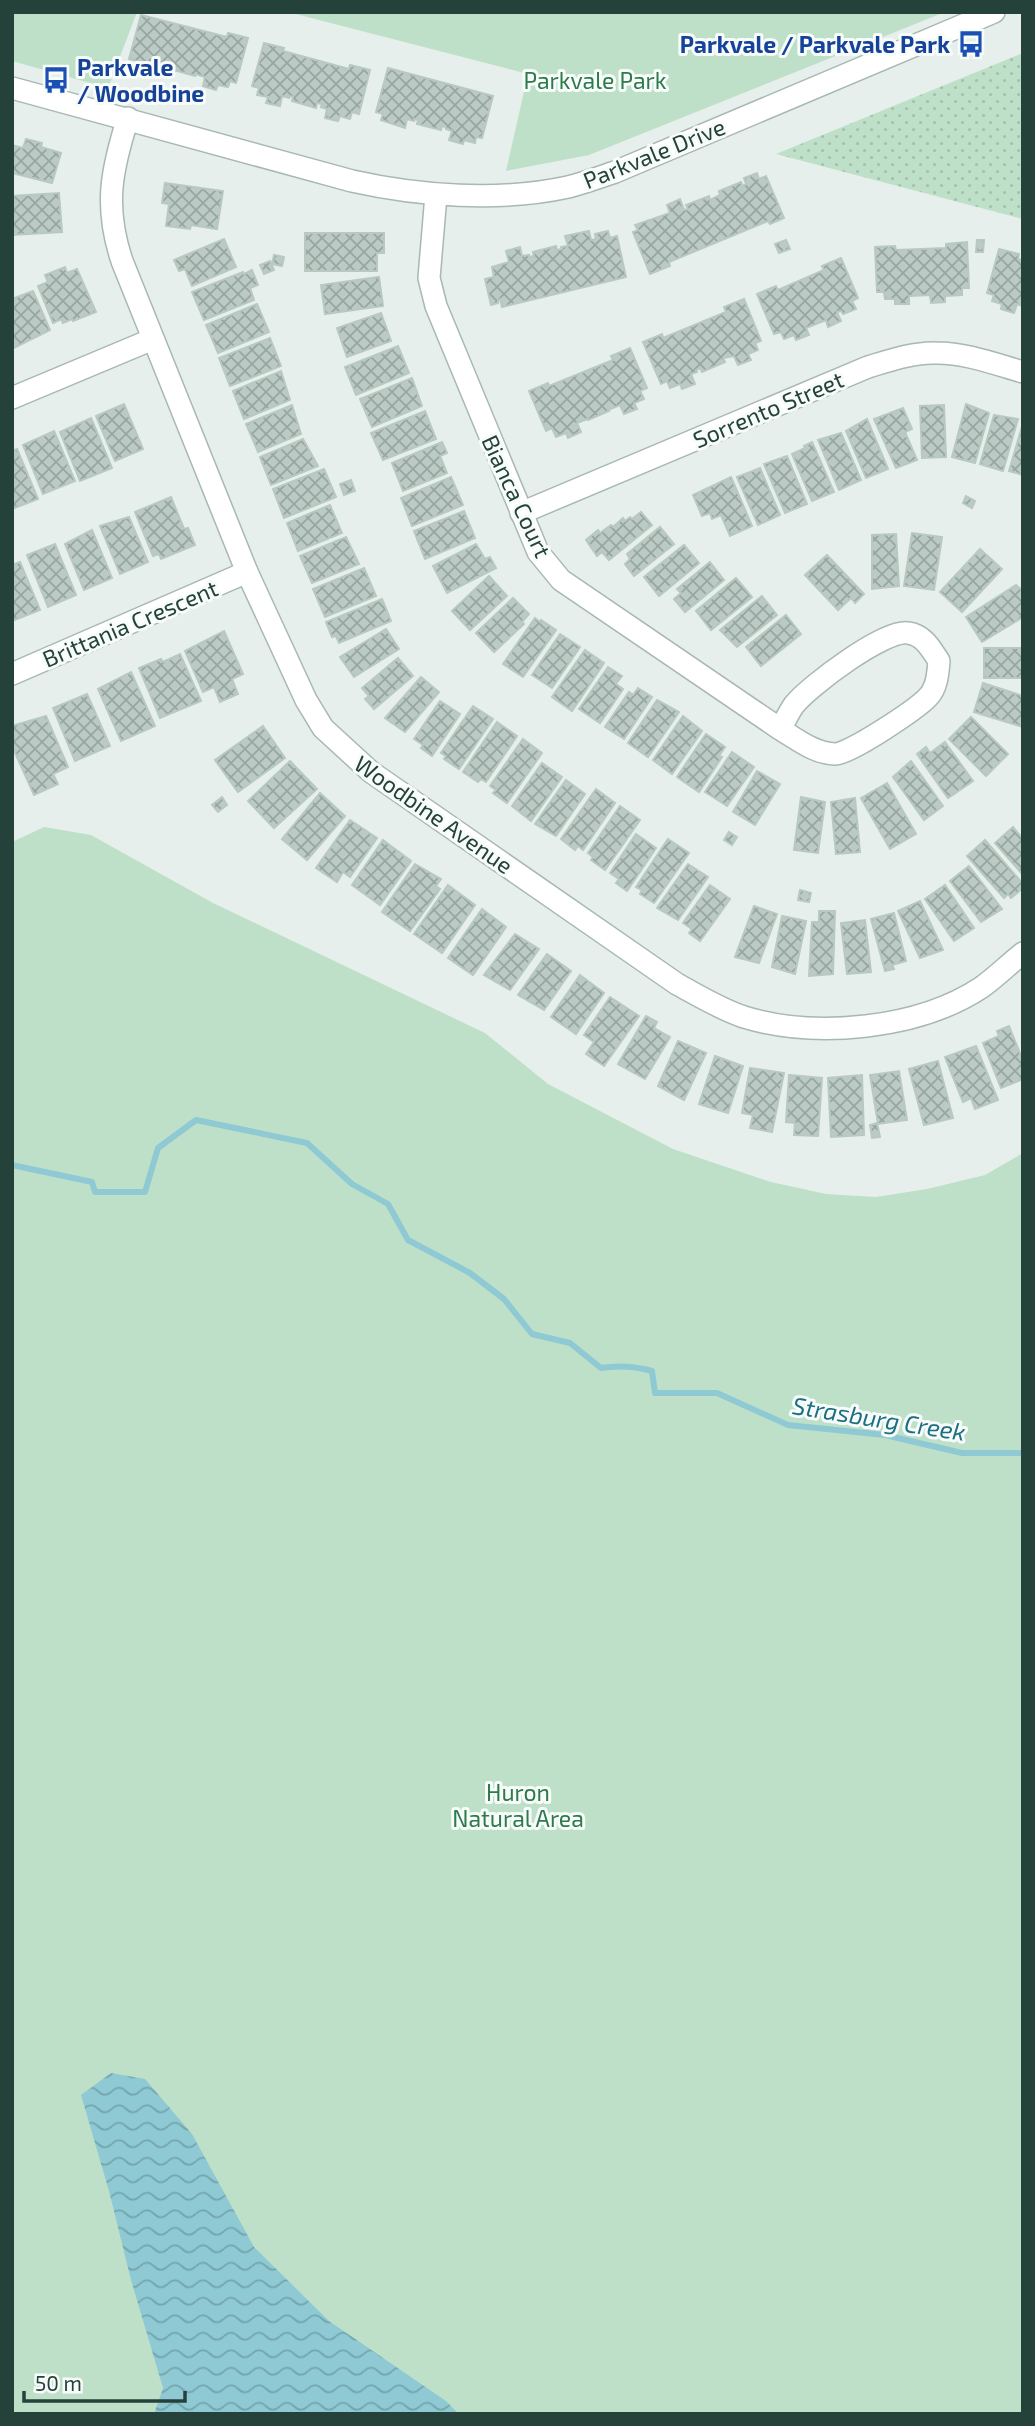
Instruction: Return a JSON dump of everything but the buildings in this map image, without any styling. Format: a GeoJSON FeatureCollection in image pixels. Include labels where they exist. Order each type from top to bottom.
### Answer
{"type":"FeatureCollection","features":[{"type":"Feature","properties":{"kind":"street","name":"Parkvale Drive"},"geometry":{"type":"LineString","coordinates":[[12,88],[389,189],[436,195],[523,192],[568,187],[615,172],[994,12]]}},
{"type":"Feature","properties":{"kind":"street","name":"Woodbine Avenue"},"geometry":{"type":"LineString","coordinates":[[128,118],[116,157],[110,190],[115,241],[247,572],[306,700],[323,727],[349,754],[371,772],[677,984],[710,1003],[744,1017],[784,1025],[836,1028],[889,1023],[941,1008],[982,987],[1023,953]]}},
{"type":"Feature","properties":{"kind":"street","name":"Bianca Court"},"geometry":{"type":"LineString","coordinates":[[436,195],[429,278],[432,292],[538,552],[561,580],[780,729],[818,752],[838,755],[856,747],[929,697],[937,679],[939,661],[923,638],[907,632],[888,635],[845,662],[795,704],[780,729]]}},
{"type":"Feature","properties":{"kind":"street"},"geometry":{"type":"LineString","coordinates":[[12,398],[153,339]]}},
{"type":"Feature","properties":{"kind":"street","name":"Sorrento Street"},"geometry":{"type":"LineString","coordinates":[[521,513],[868,367],[904,356],[936,352],[961,355],[1023,372]]}},
{"type":"Feature","properties":{"kind":"street","name":"Brittania Crescent"},"geometry":{"type":"LineString","coordinates":[[12,674],[247,572]]}},
{"type":"Feature","properties":{"kind":"green space"},"geometry":{"type":"Polygon","coordinates":[[[12,12],[137,12],[108,88],[12,61],[12,12]]]}},
{"type":"Feature","properties":{"kind":"green space","name":"Parkvale Park"},"geometry":{"type":"Polygon","coordinates":[[[288,12],[945,12],[589,155],[506,171],[528,74],[288,12]]]}},
{"type":"Feature","properties":{"kind":"green space"},"geometry":{"type":"Polygon","coordinates":[[[1023,53],[1023,219],[776,154],[1023,53]]]}},
{"type":"Feature","properties":{"kind":"green space","name":"Huron Natural Area"},"geometry":{"type":"Polygon","coordinates":[[[44,827],[91,835],[213,903],[485,1033],[548,1084],[673,1149],[771,1182],[826,1194],[876,1197],[927,1189],[985,1175],[1023,1153],[1023,2414],[12,2414],[12,842],[44,827]]]}},
{"type":"Feature","properties":{"kind":"water"},"geometry":{"type":"Polygon","coordinates":[[[111,2073],[145,2079],[192,2134],[254,2247],[329,2321],[446,2401],[459,2414],[154,2414],[163,2388],[81,2095],[111,2073]]]}},
{"type":"Feature","properties":{"kind":"waterway","name":"Strasburg Creek"},"geometry":{"type":"LineString","coordinates":[[12,1165],[92,1182],[95,1192],[145,1192],[158,1148],[196,1120],[307,1143],[352,1184],[388,1204],[408,1240],[470,1273],[504,1299],[532,1334],[570,1343],[601,1368],[626,1366],[652,1371],[655,1393],[717,1393],[788,1425],[885,1435],[962,1453],[1023,1453]]}},
{"type":"Feature","properties":{"kind":"place","name":"Parkvale / Parkvale Park"},"geometry":{"type":"Point","coordinates":[971,44]}},
{"type":"Feature","properties":{"kind":"place","name":"Parkvale / Woodbine"},"geometry":{"type":"Point","coordinates":[56,80]}}]}
